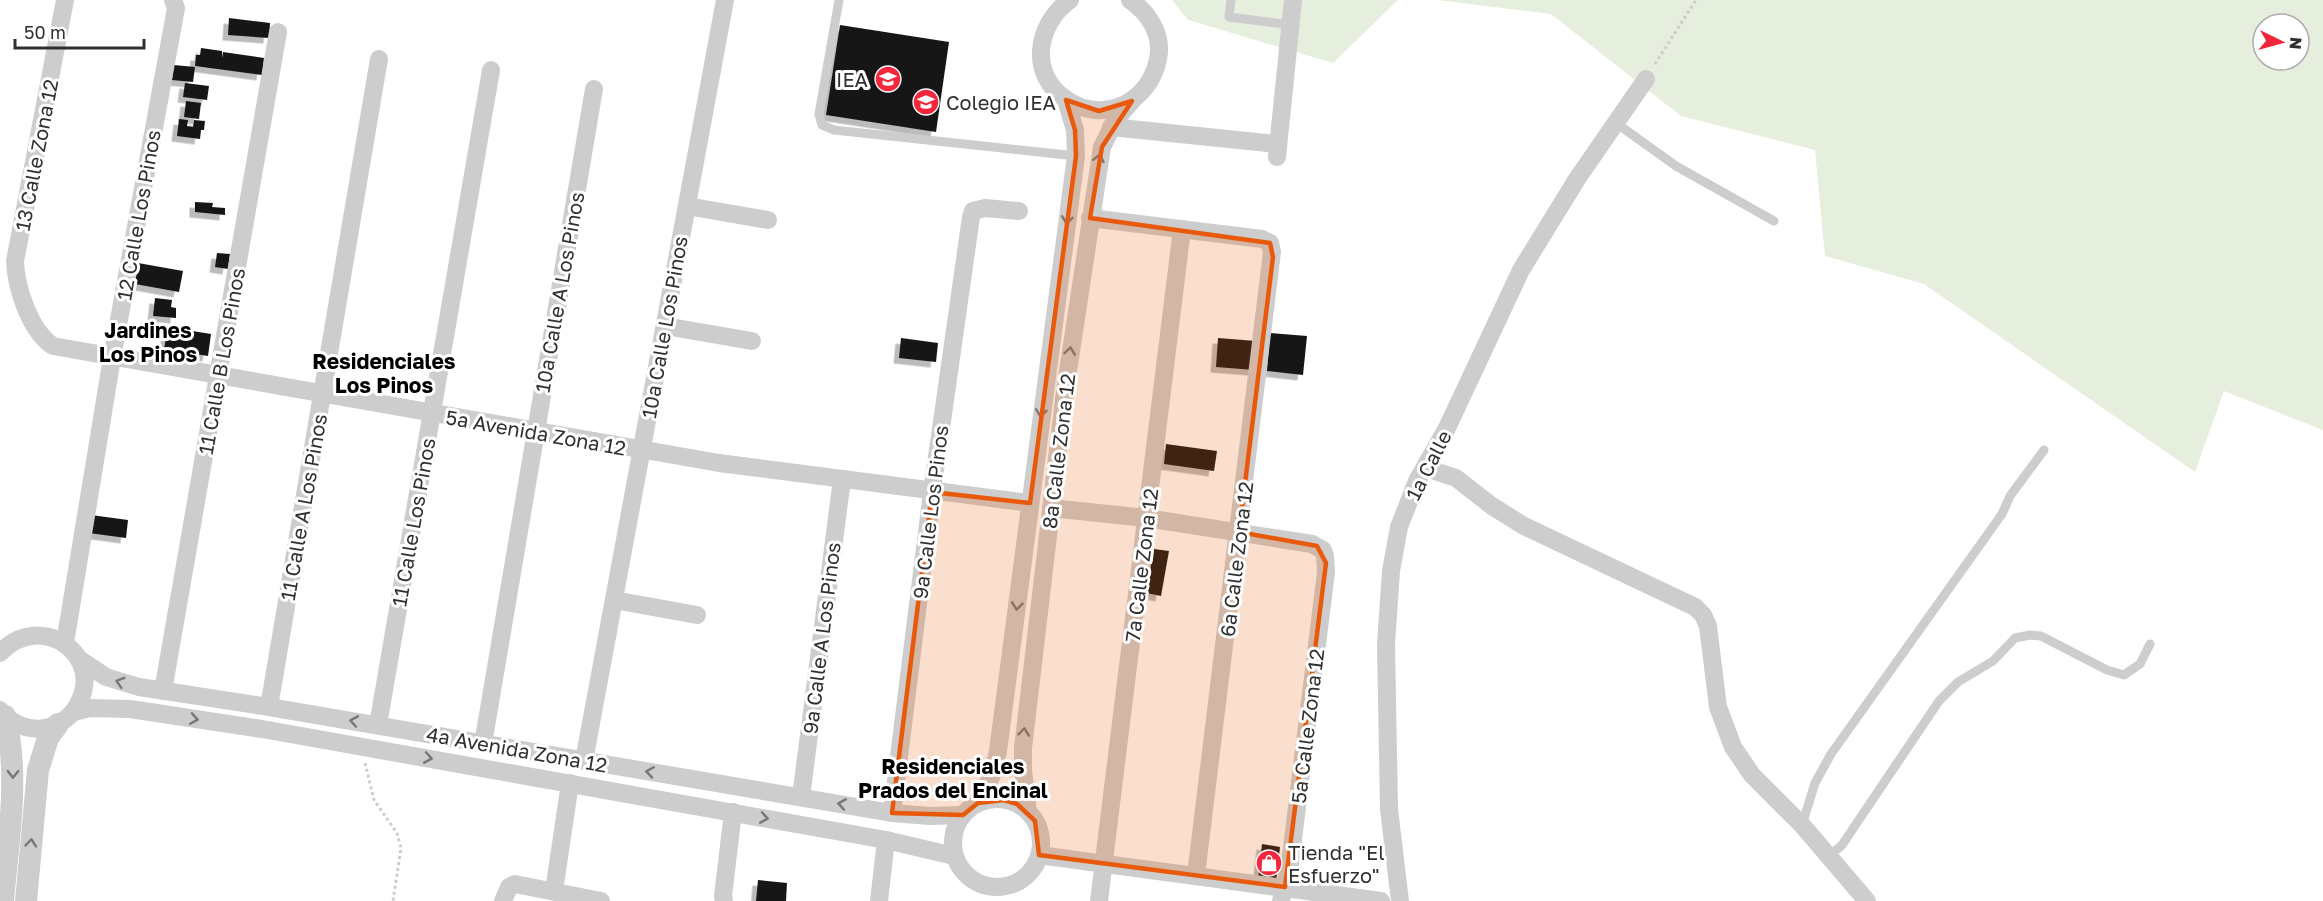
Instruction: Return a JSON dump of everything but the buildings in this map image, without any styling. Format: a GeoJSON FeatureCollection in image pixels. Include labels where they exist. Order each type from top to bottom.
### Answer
{"type":"FeatureCollection","features":[{"type":"Feature","properties":{"kind":"street","name":"13 Calle Zona 12"},"geometry":{"type":"LineString","coordinates":[[45,341],[34,325],[19,289],[15,261],[65,0]]}},
{"type":"Feature","properties":{"kind":"street","name":"12 Calle Los Pinos"},"geometry":{"type":"LineString","coordinates":[[65,643],[112,358],[176,8],[173,0]]}},
{"type":"Feature","properties":{"kind":"street","name":"10a Calle Los Pinos"},"geometry":{"type":"LineString","coordinates":[[584,761],[725,0]]}},
{"type":"Feature","properties":{"kind":"street"},"geometry":{"type":"LineString","coordinates":[[1070,0],[1058,8],[1048,22],[1042,39],[1041,56],[1045,73],[1053,88],[1066,100],[1082,108],[1099,111],[1116,108],[1132,101]]}},
{"type":"Feature","properties":{"kind":"street","name":"8a Calle Zona 12"},"geometry":{"type":"LineString","coordinates":[[1028,812],[1023,748],[1065,391],[1100,155],[1111,127],[1132,101],[1146,89],[1155,73],[1159,56],[1158,37],[1151,20],[1131,0]]}},
{"type":"Feature","properties":{"kind":"street"},"geometry":{"type":"LineString","coordinates":[[1111,127],[1277,150],[1293,0]]}},
{"type":"Feature","properties":{"kind":"street","name":"11 Calle B Los Pinos"},"geometry":{"type":"LineString","coordinates":[[163,691],[278,32]]}},
{"type":"Feature","properties":{"kind":"street","name":"11 Calle A Los Pinos"},"geometry":{"type":"LineString","coordinates":[[269,707],[379,59]]}},
{"type":"Feature","properties":{"kind":"street","name":"11 Calle Los Pinos"},"geometry":{"type":"LineString","coordinates":[[378,725],[491,70]]}},
{"type":"Feature","properties":{"kind":"street","name":"1a Calle"},"geometry":{"type":"LineString","coordinates":[[1400,901],[1389,809],[1387,769],[1387,608],[1391,571],[1400,527],[1407,504],[1448,428],[1521,270],[1571,189],[1646,79]]}},
{"type":"Feature","properties":{"kind":"street","name":"10a Calle A Los Pinos"},"geometry":{"type":"LineString","coordinates":[[483,744],[594,89]]}},
{"type":"Feature","properties":{"kind":"street","name":"8a Calle Zona 12"},"geometry":{"type":"LineString","coordinates":[[978,803],[993,773],[998,751],[1076,156],[1075,130],[1066,100]]}},
{"type":"Feature","properties":{"kind":"street"},"geometry":{"type":"LineString","coordinates":[[687,206],[768,220]]}},
{"type":"Feature","properties":{"kind":"street","name":"9a Calle Los Pinos"},"geometry":{"type":"LineString","coordinates":[[892,813],[932,492],[970,223],[974,211],[986,208],[1019,211]]}},
{"type":"Feature","properties":{"kind":"street"},"geometry":{"type":"LineString","coordinates":[[1090,218],[1182,229]]}},
{"type":"Feature","properties":{"kind":"street","name":"6a Calle Zona 12"},"geometry":{"type":"LineString","coordinates":[[1182,229],[1262,239],[1270,243],[1273,257],[1196,875]]}},
{"type":"Feature","properties":{"kind":"street","name":"7a Calle Zona 12"},"geometry":{"type":"LineString","coordinates":[[1099,901],[1182,229]]}},
{"type":"Feature","properties":{"kind":"street"},"geometry":{"type":"LineString","coordinates":[[665,326],[752,341]]}},
{"type":"Feature","properties":{"kind":"street","name":"5a Avenida Zona 12"},"geometry":{"type":"LineString","coordinates":[[45,341],[63,350],[747,468],[1030,503]]}},
{"type":"Feature","properties":{"kind":"street"},"geometry":{"type":"LineString","coordinates":[[1426,468],[1456,478],[1492,506],[1524,526],[1695,607],[1703,615],[1708,626],[1718,707],[1733,747],[1752,775],[1802,825],[1867,901]]}},
{"type":"Feature","properties":{"kind":"street","name":"9a Calle A Los Pinos"},"geometry":{"type":"LineString","coordinates":[[801,797],[842,479]]}},
{"type":"Feature","properties":{"kind":"street"},"geometry":{"type":"LineString","coordinates":[[1051,508],[1146,518],[1239,532]]}},
{"type":"Feature","properties":{"kind":"street","name":"5a Calle Zona 12"},"geometry":{"type":"LineString","coordinates":[[1239,532],[1312,544],[1323,550],[1325,556],[1326,572],[1290,864],[1283,894]]}},
{"type":"Feature","properties":{"kind":"street"},"geometry":{"type":"LineString","coordinates":[[614,600],[697,615]]}},
{"type":"Feature","properties":{"kind":"street"},"geometry":{"type":"LineString","coordinates":[[0,653],[11,642],[24,636],[38,634],[65,643]]}},
{"type":"Feature","properties":{"kind":"street","name":"4a Avenida Zona 12"},"geometry":{"type":"LineString","coordinates":[[65,643],[79,659],[106,677],[121,683],[892,813],[930,816],[963,815]]}},
{"type":"Feature","properties":{"kind":"street"},"geometry":{"type":"LineString","coordinates":[[26,901],[38,770],[48,738],[81,700],[84,686],[79,659]]}},
{"type":"Feature","properties":{"kind":"street","name":"4a Avenida Zona 12"},"geometry":{"type":"LineString","coordinates":[[3,713],[17,724],[30,729],[44,728],[90,708],[130,709],[733,812],[886,840],[954,856]]}},
{"type":"Feature","properties":{"kind":"street"},"geometry":{"type":"LineString","coordinates":[[3,713],[10,736],[13,771],[3,901]]}},
{"type":"Feature","properties":{"kind":"street"},"geometry":{"type":"LineString","coordinates":[[554,891],[570,783]]}},
{"type":"Feature","properties":{"kind":"street"},"geometry":{"type":"LineString","coordinates":[[991,799],[1017,804],[1028,812],[1040,832],[1039,855],[1033,868],[1024,878],[1011,885],[997,887],[983,885],[971,879],[961,869],[954,856],[954,834],[963,815],[978,803],[991,799]]}},
{"type":"Feature","properties":{"kind":"street"},"geometry":{"type":"LineString","coordinates":[[724,901],[733,812]]}},
{"type":"Feature","properties":{"kind":"street"},"geometry":{"type":"LineString","coordinates":[[879,901],[886,840]]}},
{"type":"Feature","properties":{"kind":"street"},"geometry":{"type":"LineString","coordinates":[[1039,855],[1196,875],[1283,894],[1381,901]]}},
{"type":"Feature","properties":{"kind":"street"},"geometry":{"type":"LineString","coordinates":[[503,901],[509,887],[514,884],[601,901]]}},
{"type":"Feature","properties":{"kind":"lane"},"geometry":{"type":"LineString","coordinates":[[839,0],[819,114],[822,125],[834,130],[1076,156]]}},
{"type":"Feature","properties":{"kind":"lane"},"geometry":{"type":"LineString","coordinates":[[1231,0],[1229,17],[1291,25]]}},
{"type":"Feature","properties":{"kind":"lane"},"geometry":{"type":"LineString","coordinates":[[1616,123],[1676,166],[1774,221]]}},
{"type":"Feature","properties":{"kind":"lane"},"geometry":{"type":"LineString","coordinates":[[1802,825],[1815,783],[1836,746],[2002,514],[2010,496],[2044,450]]}},
{"type":"Feature","properties":{"kind":"lane"},"geometry":{"type":"LineString","coordinates":[[1826,854],[1834,852],[1842,845],[1939,701],[1958,682],[1993,662],[2015,638],[2030,635],[2041,636],[2108,670],[2124,675],[2140,664],[2151,644]]}},
{"type":"Feature","properties":{"kind":"path"},"geometry":{"type":"LineString","coordinates":[[1646,79],[1696,0]]}},
{"type":"Feature","properties":{"kind":"path"},"geometry":{"type":"LineString","coordinates":[[363,747],[364,761],[374,800],[397,833],[401,848],[393,901]]}},
{"type":"Feature","properties":{"kind":"highlighted area"},"geometry":{"type":"Polygon","coordinates":[[[1066,100],[1099,111],[1132,101],[1102,147],[1090,218],[1270,243],[1273,257],[1239,532],[1317,546],[1326,563],[1285,887],[1039,855],[1035,821],[1017,804],[1004,800],[978,803],[963,815],[892,813],[932,492],[1030,503],[1076,156],[1075,130],[1066,100]]]}},
{"type":"Feature","properties":{"kind":"green space"},"geometry":{"type":"Polygon","coordinates":[[[1172,0],[1398,0],[1333,63],[1188,20],[1172,0]]]}},
{"type":"Feature","properties":{"kind":"green space"},"geometry":{"type":"Polygon","coordinates":[[[1438,0],[2323,0],[2323,430],[2224,391],[2195,472],[1924,284],[1825,256],[1815,150],[1681,116],[1551,14],[1438,0]]]}},
{"type":"Feature","properties":{"kind":"place","name":"IEA"},"geometry":{"type":"Point","coordinates":[888,79]}},
{"type":"Feature","properties":{"kind":"place","name":"Colegio IEA"},"geometry":{"type":"Point","coordinates":[926,102]}},
{"type":"Feature","properties":{"kind":"place","name":"Tienda \"El Esfuerzo\""},"geometry":{"type":"Point","coordinates":[1269,863]}},
{"type":"Feature","properties":{"kind":"district","name":"Jardines Los Pinos"},"geometry":{"type":"Point","coordinates":[148,342]}},
{"type":"Feature","properties":{"kind":"district","name":"Residenciales Los Pinos"},"geometry":{"type":"Point","coordinates":[384,373]}},
{"type":"Feature","properties":{"kind":"district","name":"Residenciales Prados del Encinal"},"geometry":{"type":"Point","coordinates":[953,778]}}]}
